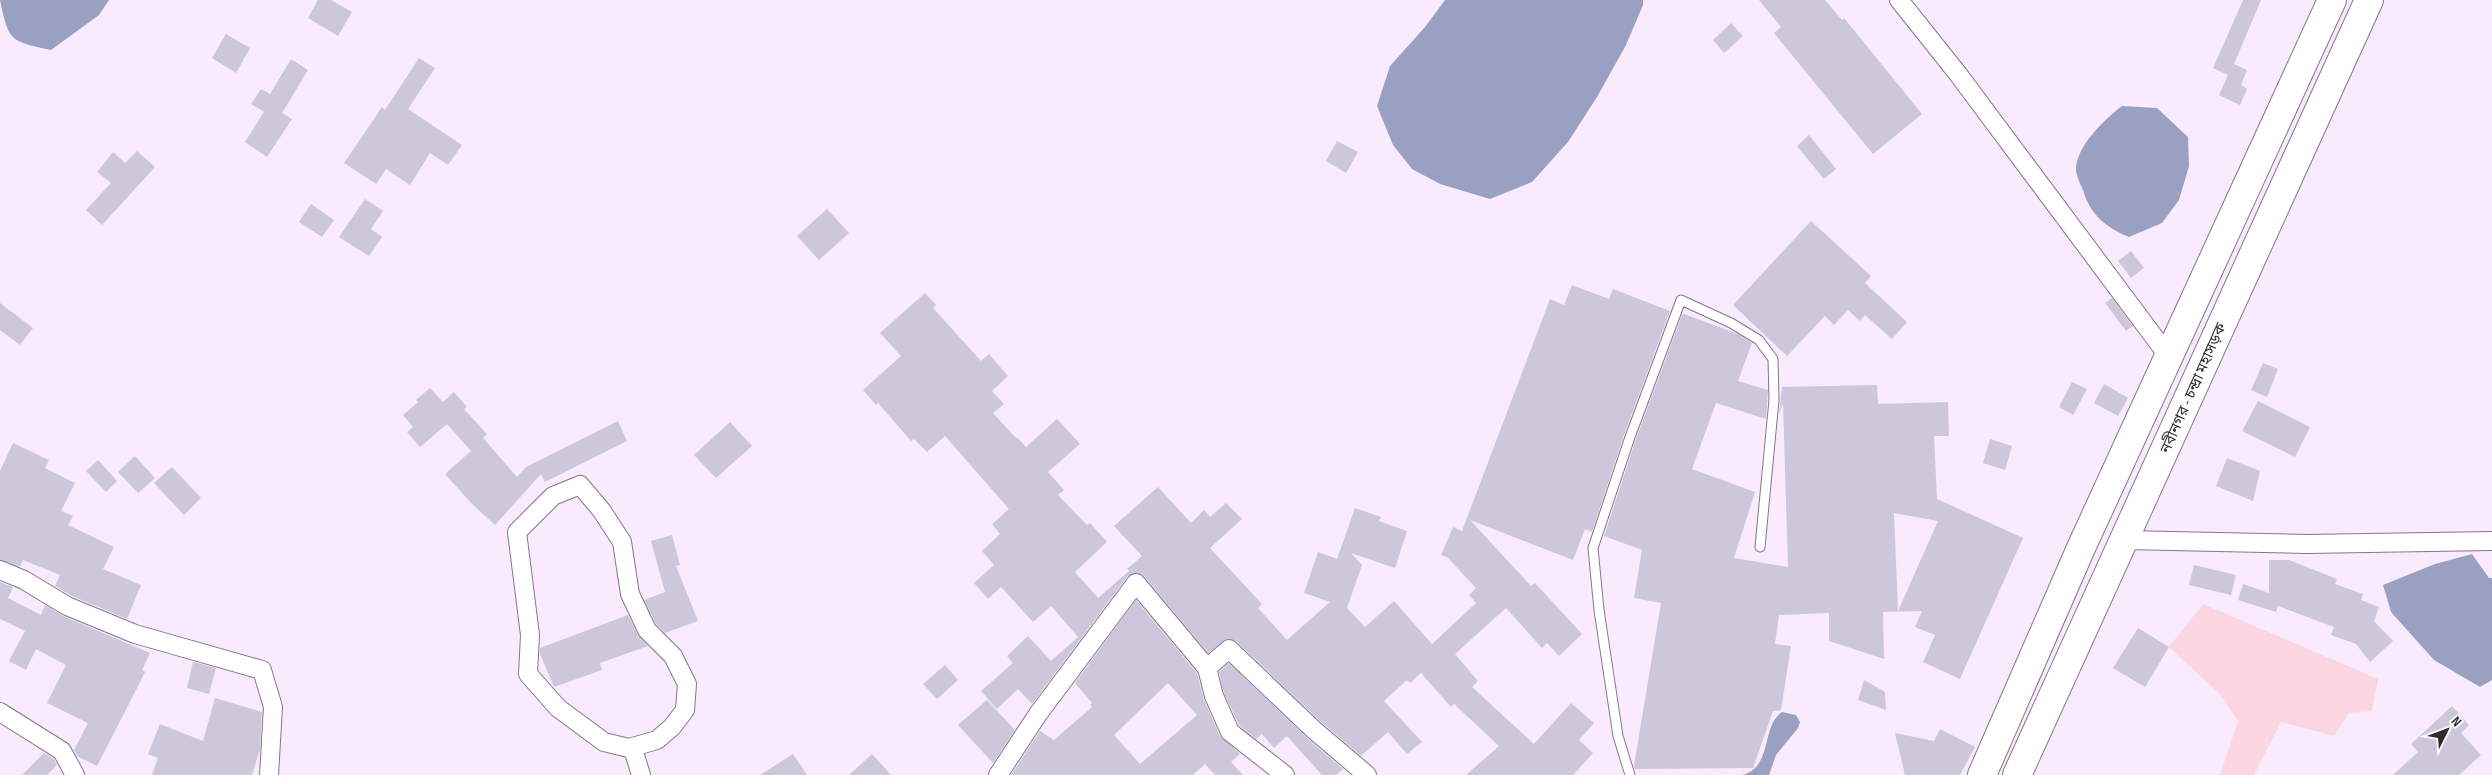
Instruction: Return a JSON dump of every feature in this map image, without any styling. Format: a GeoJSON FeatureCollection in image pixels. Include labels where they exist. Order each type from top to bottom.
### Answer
{"type":"FeatureCollection","features":[{"type":"Feature","properties":{"kind":"highway"},"geometry":{"type":"LineString","coordinates":[[1982,775],[2081,548],[2332,0]]}},
{"type":"Feature","properties":{"kind":"highway","name":"নবীনগর - চন্দ্রা মহাসড়ক"},"geometry":{"type":"LineString","coordinates":[[2017,775],[2369,0]]}},
{"type":"Feature","properties":{"kind":"street"},"geometry":{"type":"LineString","coordinates":[[1899,0],[1958,74],[2169,357]]}},
{"type":"Feature","properties":{"kind":"street"},"geometry":{"type":"LineString","coordinates":[[629,748],[657,740],[672,728],[685,710],[687,684],[673,656],[647,630],[630,594],[622,542],[602,511],[580,485],[552,496],[517,532],[530,635],[528,674],[558,708],[604,742],[629,748],[633,748],[641,775]]}},
{"type":"Feature","properties":{"kind":"street"},"geometry":{"type":"LineString","coordinates":[[2124,540],[2306,544],[2492,541]]}},
{"type":"Feature","properties":{"kind":"street"},"geometry":{"type":"LineString","coordinates":[[0,570],[24,580],[68,606],[135,634],[262,670],[273,707],[269,775]]}},
{"type":"Feature","properties":{"kind":"street"},"geometry":{"type":"LineString","coordinates":[[998,775],[1038,714],[1136,583],[1207,668],[1214,696],[1230,732],[1285,775]]}},
{"type":"Feature","properties":{"kind":"street"},"geometry":{"type":"LineString","coordinates":[[1207,668],[1228,649],[1314,730],[1367,775]]}},
{"type":"Feature","properties":{"kind":"street"},"geometry":{"type":"LineString","coordinates":[[0,712],[62,751],[75,775]]}},
{"type":"Feature","properties":{"kind":"lane"},"geometry":{"type":"LineString","coordinates":[[1630,775],[1618,736],[1599,610],[1593,548],[1630,436],[1681,300],[1731,323],[1759,340],[1773,359],[1774,400],[1760,546]]}},
{"type":"Feature","properties":{"kind":"shaded area"},"geometry":{"type":"Polygon","coordinates":[[[2203,604],[2378,679],[2372,711],[2349,713],[2334,736],[2281,722],[2254,775],[2220,775],[2238,721],[2220,694],[2169,647],[2203,604]]]}},
{"type":"Feature","properties":{"kind":"water"},"geometry":{"type":"Polygon","coordinates":[[[0,0],[109,0],[99,15],[51,50],[27,44],[14,37],[9,32],[0,0]]]}},
{"type":"Feature","properties":{"kind":"water"},"geometry":{"type":"Polygon","coordinates":[[[1445,0],[1643,0],[1643,5],[1626,45],[1597,97],[1568,142],[1532,182],[1490,199],[1440,184],[1412,169],[1393,145],[1377,106],[1390,66],[1425,27],[1445,0]]]}},
{"type":"Feature","properties":{"kind":"water"},"geometry":{"type":"Polygon","coordinates":[[[2122,106],[2157,108],[2188,137],[2189,166],[2179,200],[2162,223],[2129,237],[2107,225],[2091,208],[2076,171],[2080,153],[2092,134],[2122,106]]]}},
{"type":"Feature","properties":{"kind":"water"},"geometry":{"type":"Polygon","coordinates":[[[2472,554],[2489,578],[2492,578],[2492,680],[2480,687],[2434,660],[2391,612],[2383,585],[2435,564],[2472,554]]]}},
{"type":"Feature","properties":{"kind":"water"},"geometry":{"type":"Polygon","coordinates":[[[1782,712],[1796,715],[1800,722],[1798,728],[1776,755],[1769,775],[1742,775],[1752,771],[1758,764],[1763,755],[1771,726],[1782,712]]]}},
{"type":"Feature","properties":{"kind":"building"},"geometry":{"type":"Polygon","coordinates":[[[318,0],[331,0],[352,12],[338,36],[308,18],[318,0]]]}},
{"type":"Feature","properties":{"kind":"building"},"geometry":{"type":"Polygon","coordinates":[[[1759,0],[1825,0],[1842,20],[1844,18],[1922,114],[1873,154],[1774,33],[1781,27],[1759,0]]]}},
{"type":"Feature","properties":{"kind":"building"},"geometry":{"type":"Polygon","coordinates":[[[2243,0],[2261,0],[2234,64],[2247,70],[2241,85],[2247,89],[2240,105],[2219,95],[2228,75],[2213,68],[2243,0]]]}},
{"type":"Feature","properties":{"kind":"building"},"geometry":{"type":"Polygon","coordinates":[[[1731,23],[1743,36],[1724,53],[1713,40],[1731,23]]]}},
{"type":"Feature","properties":{"kind":"building"},"geometry":{"type":"Polygon","coordinates":[[[226,34],[250,48],[236,73],[212,58],[226,34]]]}},
{"type":"Feature","properties":{"kind":"building"},"geometry":{"type":"Polygon","coordinates":[[[419,58],[435,68],[408,109],[462,145],[448,165],[430,153],[410,185],[386,169],[376,184],[344,163],[382,107],[385,110],[419,58]]]}},
{"type":"Feature","properties":{"kind":"building"},"geometry":{"type":"Polygon","coordinates":[[[291,59],[308,70],[282,113],[292,119],[267,157],[245,142],[264,112],[251,104],[261,89],[270,94],[291,59]]]}},
{"type":"Feature","properties":{"kind":"building"},"geometry":{"type":"Polygon","coordinates":[[[1809,135],[1836,169],[1824,179],[1797,146],[1809,135]]]}},
{"type":"Feature","properties":{"kind":"building"},"geometry":{"type":"Polygon","coordinates":[[[1337,141],[1358,152],[1346,173],[1326,161],[1337,141]]]}},
{"type":"Feature","properties":{"kind":"building"},"geometry":{"type":"Polygon","coordinates":[[[137,151],[155,167],[102,225],[86,210],[111,183],[97,172],[113,152],[125,163],[137,151]]]}},
{"type":"Feature","properties":{"kind":"building"},"geometry":{"type":"Polygon","coordinates":[[[365,199],[383,211],[371,229],[382,237],[369,256],[339,237],[365,199]]]}},
{"type":"Feature","properties":{"kind":"building"},"geometry":{"type":"Polygon","coordinates":[[[311,204],[334,220],[322,237],[299,222],[311,204]]]}},
{"type":"Feature","properties":{"kind":"building"},"geometry":{"type":"Polygon","coordinates":[[[827,209],[849,233],[819,260],[797,236],[827,209]]]}},
{"type":"Feature","properties":{"kind":"building"},"geometry":{"type":"Polygon","coordinates":[[[1811,221],[1871,276],[1865,283],[1907,322],[1892,339],[1865,315],[1860,321],[1848,310],[1834,325],[1825,316],[1787,356],[1733,305],[1811,221]]]}},
{"type":"Feature","properties":{"kind":"building"},"geometry":{"type":"Polygon","coordinates":[[[2131,251],[2144,268],[2131,278],[2118,261],[2131,251]]]}},
{"type":"Feature","properties":{"kind":"building"},"geometry":{"type":"Polygon","coordinates":[[[1572,285],[1609,299],[1613,289],[1670,311],[1624,435],[1592,532],[1585,529],[1573,560],[1470,520],[1531,586],[1535,583],[1582,634],[1559,656],[1547,643],[1542,648],[1506,608],[1455,654],[1478,681],[1472,687],[1534,744],[1571,703],[1594,723],[1579,740],[1593,753],[1573,775],[1466,775],[1499,746],[1454,704],[1451,707],[1421,673],[1410,683],[1407,680],[1384,701],[1422,742],[1407,754],[1388,732],[1361,756],[1321,722],[1236,641],[1226,639],[1208,653],[1144,576],[1138,573],[1127,577],[1032,704],[1018,689],[997,709],[981,691],[1013,663],[1007,656],[1028,636],[1051,661],[1078,637],[1051,606],[1033,622],[1001,587],[988,599],[974,583],[994,565],[982,551],[1000,534],[992,524],[1009,509],[945,436],[927,452],[914,439],[911,441],[878,403],[876,405],[863,390],[901,356],[880,333],[925,293],[936,305],[933,308],[981,361],[989,354],[1008,376],[992,391],[1004,404],[993,413],[1016,438],[1026,447],[1057,419],[1080,444],[1048,472],[1064,490],[1058,495],[1087,525],[1090,523],[1107,542],[1075,572],[1098,598],[1129,571],[1127,569],[1142,556],[1114,526],[1158,487],[1191,523],[1204,510],[1210,517],[1226,503],[1242,519],[1210,548],[1262,604],[1258,608],[1287,640],[1330,602],[1304,593],[1318,552],[1337,559],[1355,508],[1381,517],[1379,521],[1407,531],[1395,568],[1351,553],[1362,565],[1347,608],[1365,627],[1394,601],[1432,644],[1476,603],[1469,595],[1476,588],[1447,557],[1441,555],[1453,527],[1462,531],[1550,299],[1564,305],[1572,285]]]}},
{"type":"Feature","properties":{"kind":"building"},"geometry":{"type":"Polygon","coordinates":[[[2112,298],[2133,326],[2126,331],[2105,303],[2112,298]]]}},
{"type":"Feature","properties":{"kind":"building"},"geometry":{"type":"Polygon","coordinates":[[[0,303],[33,328],[20,345],[0,330],[0,303]]]}},
{"type":"Feature","properties":{"kind":"building"},"geometry":{"type":"Polygon","coordinates":[[[1684,314],[1738,334],[1752,343],[1738,381],[1768,390],[1766,419],[1716,403],[1692,469],[1755,492],[1734,558],[1788,567],[1783,403],[1779,415],[1782,387],[1877,385],[1878,404],[1948,402],[1949,436],[1934,436],[1937,499],[2023,538],[1960,679],[1923,662],[1935,635],[1915,627],[1922,611],[1883,612],[1884,659],[1829,641],[1829,613],[1779,615],[1775,644],[1791,646],[1781,710],[1773,711],[1753,768],[1635,769],[1634,766],[1661,603],[1634,598],[1642,550],[1604,536],[1636,439],[1682,315],[1684,314]],[[1894,513],[1898,611],[1938,521],[1894,513]]]}},
{"type":"Feature","properties":{"kind":"building"},"geometry":{"type":"Polygon","coordinates":[[[2263,363],[2278,369],[2267,397],[2251,390],[2263,363]]]}},
{"type":"Feature","properties":{"kind":"building"},"geometry":{"type":"Polygon","coordinates":[[[2072,382],[2087,389],[2073,415],[2059,407],[2072,382]]]}},
{"type":"Feature","properties":{"kind":"building"},"geometry":{"type":"Polygon","coordinates":[[[2104,384],[2128,398],[2118,416],[2094,403],[2104,384]]]}},
{"type":"Feature","properties":{"kind":"building"},"geometry":{"type":"Polygon","coordinates":[[[430,388],[443,402],[454,392],[467,407],[464,409],[487,434],[483,438],[517,477],[526,467],[618,421],[627,441],[545,482],[541,474],[495,525],[472,504],[445,474],[471,451],[447,424],[420,447],[407,432],[413,427],[403,415],[430,388]]]}},
{"type":"Feature","properties":{"kind":"building"},"geometry":{"type":"Polygon","coordinates":[[[2258,401],[2310,427],[2295,457],[2242,431],[2258,401]]]}},
{"type":"Feature","properties":{"kind":"building"},"geometry":{"type":"Polygon","coordinates":[[[730,422],[752,446],[716,478],[694,455],[730,422]]]}},
{"type":"Feature","properties":{"kind":"building"},"geometry":{"type":"Polygon","coordinates":[[[1990,439],[2012,446],[2005,470],[1983,463],[1990,439]]]}},
{"type":"Feature","properties":{"kind":"building"},"geometry":{"type":"Polygon","coordinates":[[[13,443],[49,460],[45,468],[75,483],[61,511],[73,516],[68,525],[114,547],[103,569],[141,585],[127,619],[72,596],[55,586],[60,575],[23,560],[20,567],[0,560],[0,471],[13,443]]]}},
{"type":"Feature","properties":{"kind":"building"},"geometry":{"type":"Polygon","coordinates":[[[135,456],[155,478],[138,493],[118,472],[135,456]]]}},
{"type":"Feature","properties":{"kind":"building"},"geometry":{"type":"Polygon","coordinates":[[[2227,458],[2260,471],[2253,501],[2216,486],[2227,458]]]}},
{"type":"Feature","properties":{"kind":"building"},"geometry":{"type":"Polygon","coordinates":[[[98,460],[117,481],[106,492],[86,471],[98,460]]]}},
{"type":"Feature","properties":{"kind":"building"},"geometry":{"type":"Polygon","coordinates":[[[172,467],[201,498],[184,515],[154,483],[172,467]]]}},
{"type":"Feature","properties":{"kind":"building"},"geometry":{"type":"Polygon","coordinates":[[[672,535],[680,565],[676,566],[698,621],[665,633],[656,624],[644,600],[665,592],[651,541],[672,535]]]}},
{"type":"Feature","properties":{"kind":"building"},"geometry":{"type":"Polygon","coordinates":[[[2269,560],[2289,560],[2337,579],[2335,584],[2363,594],[2361,600],[2379,607],[2374,621],[2393,641],[2370,662],[2356,644],[2331,635],[2334,627],[2278,606],[2276,612],[2238,600],[2243,584],[2269,593],[2269,560]]]}},
{"type":"Feature","properties":{"kind":"building"},"geometry":{"type":"Polygon","coordinates":[[[2194,565],[2236,575],[2231,595],[2189,585],[2194,565]]]}},
{"type":"Feature","properties":{"kind":"building"},"geometry":{"type":"Polygon","coordinates":[[[0,582],[13,587],[8,598],[41,615],[45,605],[63,616],[150,653],[142,670],[145,672],[97,766],[77,756],[74,750],[88,723],[47,703],[66,665],[36,649],[26,670],[9,661],[25,631],[0,619],[0,582]]]}},
{"type":"Feature","properties":{"kind":"building"},"geometry":{"type":"Polygon","coordinates":[[[1136,600],[1197,673],[1204,700],[1220,736],[1240,754],[1231,762],[1243,775],[1215,775],[1205,764],[1193,775],[1011,775],[1040,731],[1054,740],[1092,707],[1090,705],[1092,703],[1075,683],[1136,600]],[[1168,683],[1114,735],[1140,764],[1197,715],[1168,683]]]}},
{"type":"Feature","properties":{"kind":"building"},"geometry":{"type":"Polygon","coordinates":[[[628,615],[638,635],[648,646],[600,663],[602,670],[554,687],[540,654],[540,648],[628,615]]]}},
{"type":"Feature","properties":{"kind":"building"},"geometry":{"type":"Polygon","coordinates":[[[2138,628],[2169,647],[2145,687],[2113,668],[2138,628]]]}},
{"type":"Feature","properties":{"kind":"building"},"geometry":{"type":"Polygon","coordinates":[[[193,662],[216,668],[209,694],[187,688],[193,662]]]}},
{"type":"Feature","properties":{"kind":"building"},"geometry":{"type":"Polygon","coordinates":[[[1229,663],[1307,738],[1343,769],[1336,775],[1322,775],[1287,736],[1274,748],[1262,734],[1256,739],[1239,725],[1224,693],[1219,672],[1229,663]]]}},
{"type":"Feature","properties":{"kind":"building"},"geometry":{"type":"Polygon","coordinates":[[[945,665],[958,680],[937,699],[923,684],[945,665]]]}},
{"type":"Feature","properties":{"kind":"building"},"geometry":{"type":"Polygon","coordinates":[[[1864,680],[1885,692],[1886,710],[1858,700],[1864,680]]]}},
{"type":"Feature","properties":{"kind":"building"},"geometry":{"type":"Polygon","coordinates":[[[215,698],[262,712],[260,749],[252,775],[152,775],[158,758],[148,754],[160,724],[203,741],[215,698]]]}},
{"type":"Feature","properties":{"kind":"building"},"geometry":{"type":"Polygon","coordinates":[[[987,700],[1015,730],[993,763],[958,725],[987,700]]]}},
{"type":"Feature","properties":{"kind":"building"},"geometry":{"type":"Polygon","coordinates":[[[2452,706],[2469,725],[2461,733],[2481,755],[2459,775],[2393,775],[2418,752],[2411,744],[2452,706]]]}},
{"type":"Feature","properties":{"kind":"building"},"geometry":{"type":"Polygon","coordinates":[[[1940,729],[1975,747],[1960,775],[1905,775],[1895,733],[1934,741],[1940,729]]]}},
{"type":"Feature","properties":{"kind":"building"},"geometry":{"type":"Polygon","coordinates":[[[44,753],[54,759],[57,765],[47,775],[22,775],[44,753]]]}},
{"type":"Feature","properties":{"kind":"building"},"geometry":{"type":"Polygon","coordinates":[[[793,754],[807,775],[760,775],[793,754]]]}},
{"type":"Feature","properties":{"kind":"building"},"geometry":{"type":"Polygon","coordinates":[[[872,754],[891,775],[849,775],[872,754]]]}}]}
